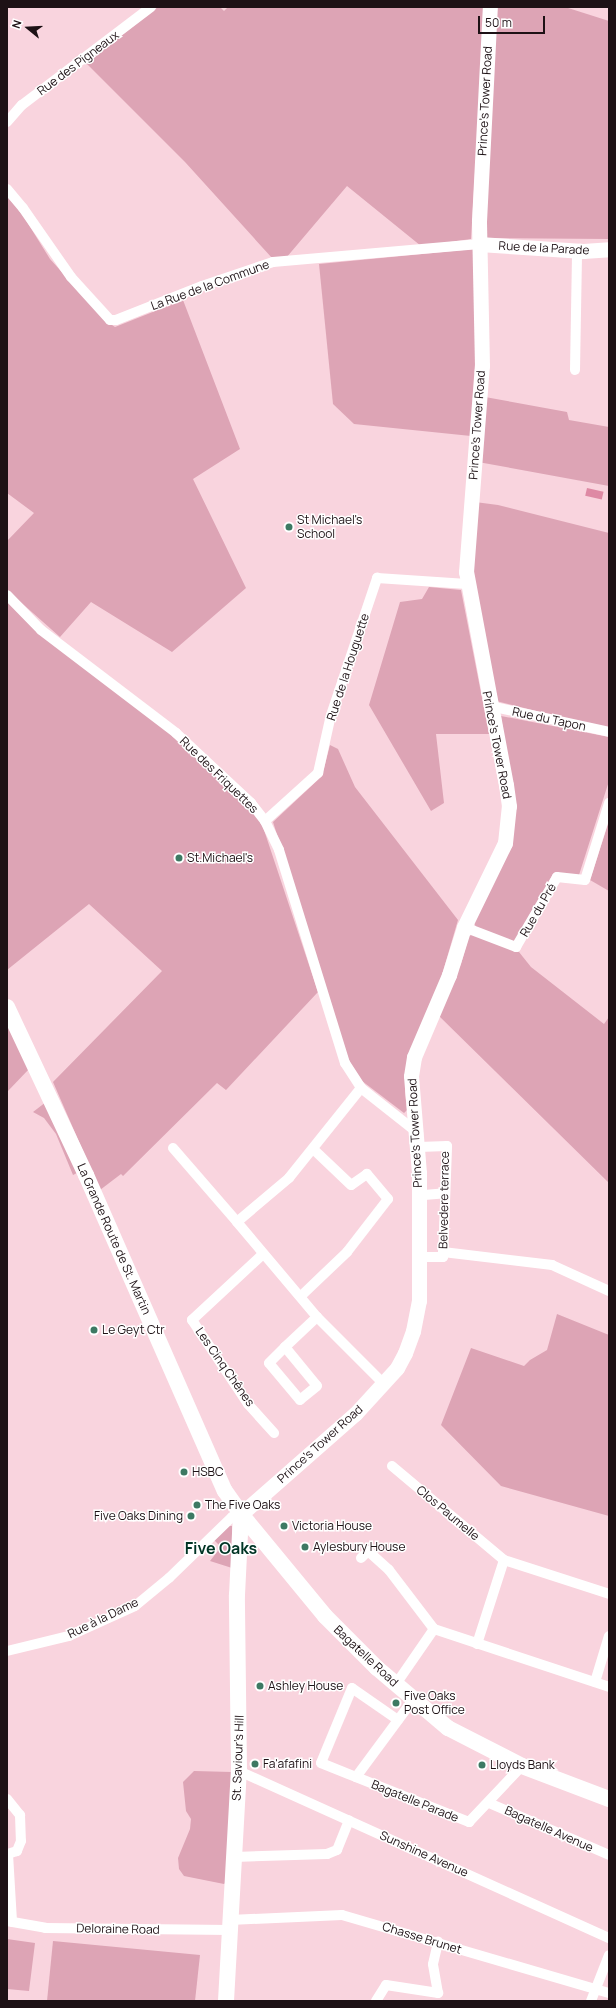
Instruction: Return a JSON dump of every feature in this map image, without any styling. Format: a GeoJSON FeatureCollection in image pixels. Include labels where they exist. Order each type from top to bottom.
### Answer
{"type":"FeatureCollection","features":[{"type":"Feature","properties":{"kind":"main road","name":"Prince's Tower Road"},"geometry":{"type":"LineString","coordinates":[[241,1514],[355,1414],[384,1384],[397,1368],[414,1331],[419,1301],[418,1140],[411,1076],[414,1056],[449,975],[464,927],[495,867],[505,843],[509,806],[506,785],[467,584],[482,366],[479,244],[490,7]]}},
{"type":"Feature","properties":{"kind":"main road","name":"Rue de la Parade"},"geometry":{"type":"LineString","coordinates":[[479,244],[577,250],[609,249]]}},
{"type":"Feature","properties":{"kind":"main road","name":"La Grande Route de St. Martin"},"geometry":{"type":"LineString","coordinates":[[7,1007],[86,1175],[225,1491],[241,1514]]}},
{"type":"Feature","properties":{"kind":"main road","name":"Bagatelle Road"},"geometry":{"type":"LineString","coordinates":[[241,1514],[257,1536],[325,1616],[413,1700],[448,1728],[522,1766],[609,1799]]}},
{"type":"Feature","properties":{"kind":"main road","name":"St. Saviour's Hill"},"geometry":{"type":"LineString","coordinates":[[226,2001],[239,1771],[238,1545],[241,1514]]}},
{"type":"Feature","properties":{"kind":"main road"},"geometry":{"type":"LineString","coordinates":[[238,1545],[243,1536],[249,1534],[257,1536]]}},
{"type":"Feature","properties":{"kind":"street","name":"Rue des Pigneaux"},"geometry":{"type":"LineString","coordinates":[[7,122],[22,105],[151,7]]}},
{"type":"Feature","properties":{"kind":"street","name":"La Rue de la Commune"},"geometry":{"type":"LineString","coordinates":[[7,189],[23,208],[71,277],[110,320],[116,320],[202,286],[273,262],[479,244]]}},
{"type":"Feature","properties":{"kind":"street"},"geometry":{"type":"LineString","coordinates":[[575,370],[577,250]]}},
{"type":"Feature","properties":{"kind":"street","name":"Rue de la Houguette"},"geometry":{"type":"LineString","coordinates":[[265,821],[318,773],[331,715],[378,578],[467,584]]}},
{"type":"Feature","properties":{"kind":"street","name":"Rue des Friquettes"},"geometry":{"type":"LineString","coordinates":[[7,596],[42,630],[176,733],[251,804],[265,821],[279,850],[345,1063],[361,1088],[418,1140]]}},
{"type":"Feature","properties":{"kind":"street","name":"Rue du Tapon"},"geometry":{"type":"LineString","coordinates":[[490,706],[609,732]]}},
{"type":"Feature","properties":{"kind":"street","name":"Rue du Pré"},"geometry":{"type":"LineString","coordinates":[[464,927],[516,947],[557,877],[585,880],[609,803]]}},
{"type":"Feature","properties":{"kind":"street"},"geometry":{"type":"LineString","coordinates":[[237,1222],[289,1178],[361,1088]]}},
{"type":"Feature","properties":{"kind":"street","name":"Belvedere terrace"},"geometry":{"type":"LineString","coordinates":[[418,1140],[447,1146],[443,1257],[418,1257]]}},
{"type":"Feature","properties":{"kind":"street"},"geometry":{"type":"LineString","coordinates":[[173,1148],[263,1254],[301,1296],[317,1317],[384,1384]]}},
{"type":"Feature","properties":{"kind":"street"},"geometry":{"type":"LineString","coordinates":[[301,1296],[347,1252],[388,1199],[367,1174],[350,1185],[313,1149]]}},
{"type":"Feature","properties":{"kind":"street"},"geometry":{"type":"LineString","coordinates":[[424,1195],[445,1193]]}},
{"type":"Feature","properties":{"kind":"street"},"geometry":{"type":"LineString","coordinates":[[443,1252],[552,1265],[609,1291]]}},
{"type":"Feature","properties":{"kind":"street","name":"Les Cinq Chênes"},"geometry":{"type":"LineString","coordinates":[[263,1254],[192,1320],[248,1404],[274,1433]]}},
{"type":"Feature","properties":{"kind":"street"},"geometry":{"type":"LineString","coordinates":[[285,1347],[317,1386],[300,1400],[269,1363],[285,1347],[317,1317]]}},
{"type":"Feature","properties":{"kind":"street","name":"Clos Paumelle"},"geometry":{"type":"LineString","coordinates":[[392,1466],[504,1560],[609,1594]]}},
{"type":"Feature","properties":{"kind":"street","name":"Rue à la Dame"},"geometry":{"type":"LineString","coordinates":[[7,1651],[69,1636],[135,1606],[169,1578],[232,1517],[241,1514]]}},
{"type":"Feature","properties":{"kind":"street"},"geometry":{"type":"LineString","coordinates":[[361,1558],[368,1550],[389,1570],[434,1629],[609,1687]]}},
{"type":"Feature","properties":{"kind":"street"},"geometry":{"type":"LineString","coordinates":[[477,1644],[504,1560]]}},
{"type":"Feature","properties":{"kind":"street"},"geometry":{"type":"LineString","coordinates":[[396,1684],[434,1629]]}},
{"type":"Feature","properties":{"kind":"street"},"geometry":{"type":"LineString","coordinates":[[595,1682],[609,1636]]}},
{"type":"Feature","properties":{"kind":"street","name":"Bagatelle Parade"},"geometry":{"type":"LineString","coordinates":[[398,1720],[352,1688],[321,1763],[469,1822],[489,1803],[522,1766]]}},
{"type":"Feature","properties":{"kind":"street","name":"Bagatelle Parade"},"geometry":{"type":"LineString","coordinates":[[356,1777],[413,1700]]}},
{"type":"Feature","properties":{"kind":"street","name":"Sunshine Avenue"},"geometry":{"type":"LineString","coordinates":[[239,1771],[609,1938]]}},
{"type":"Feature","properties":{"kind":"street"},"geometry":{"type":"LineString","coordinates":[[7,1799],[20,1815],[21,1841],[17,1851],[8,1854],[10,1922]]}},
{"type":"Feature","properties":{"kind":"street","name":"Bagatelle Avenue"},"geometry":{"type":"LineString","coordinates":[[489,1803],[609,1856]]}},
{"type":"Feature","properties":{"kind":"street"},"geometry":{"type":"LineString","coordinates":[[234,1857],[327,1854],[337,1850],[349,1820]]}},
{"type":"Feature","properties":{"kind":"street","name":"Chasse Brunet"},"geometry":{"type":"LineString","coordinates":[[230,1925],[342,1915],[609,1993]]}},
{"type":"Feature","properties":{"kind":"street","name":"Deloraine Road"},"geometry":{"type":"LineString","coordinates":[[10,1922],[45,1928],[230,1925]]}},
{"type":"Feature","properties":{"kind":"street"},"geometry":{"type":"LineString","coordinates":[[376,2001],[386,1985],[439,1997],[433,1964],[438,1942]]}},
{"type":"Feature","properties":{"kind":"street"},"geometry":{"type":"LineString","coordinates":[[591,2001],[609,1955]]}},
{"type":"Feature","properties":{"kind":"shaded area"},"geometry":{"type":"Polygon","coordinates":[[[158,7],[220,7],[224,11],[228,7],[485,7],[471,239],[421,246],[347,186],[286,258],[272,258],[185,162],[86,63],[158,7]]]}},
{"type":"Feature","properties":{"kind":"shaded area"},"geometry":{"type":"Polygon","coordinates":[[[497,7],[565,7],[609,21],[609,239],[485,238],[497,7]]]}},
{"type":"Feature","properties":{"kind":"shaded area"},"geometry":{"type":"Polygon","coordinates":[[[7,196],[19,209],[50,259],[106,321],[115,327],[183,300],[240,449],[193,479],[246,588],[172,652],[91,602],[60,637],[7,590],[7,541],[34,513],[7,493],[7,196]]]}},
{"type":"Feature","properties":{"kind":"shaded area"},"geometry":{"type":"Polygon","coordinates":[[[474,249],[478,366],[471,436],[354,424],[333,404],[319,264],[474,249]]]}},
{"type":"Feature","properties":{"kind":"shaded area"},"geometry":{"type":"Polygon","coordinates":[[[485,397],[567,412],[569,420],[609,427],[609,486],[478,462],[485,397]]]}},
{"type":"Feature","properties":{"kind":"shaded area"},"geometry":{"type":"Polygon","coordinates":[[[587,488],[604,492],[602,500],[585,496],[587,488]]]}},
{"type":"Feature","properties":{"kind":"shaded area"},"geometry":{"type":"Polygon","coordinates":[[[475,502],[498,505],[609,533],[609,729],[496,701],[473,581],[475,502]]]}},
{"type":"Feature","properties":{"kind":"shaded area"},"geometry":{"type":"Polygon","coordinates":[[[429,587],[461,590],[489,734],[436,734],[444,803],[431,811],[369,705],[400,602],[422,599],[429,587]]]}},
{"type":"Feature","properties":{"kind":"shaded area"},"geometry":{"type":"Polygon","coordinates":[[[7,601],[175,736],[260,818],[318,992],[226,1090],[217,1083],[123,1176],[121,1174],[100,1190],[53,1082],[162,971],[89,904],[7,970],[7,601]]]}},
{"type":"Feature","properties":{"kind":"shaded area"},"geometry":{"type":"Polygon","coordinates":[[[501,716],[609,737],[609,781],[579,875],[553,874],[515,944],[477,929],[473,921],[515,816],[501,716]]]}},
{"type":"Feature","properties":{"kind":"shaded area"},"geometry":{"type":"Polygon","coordinates":[[[330,745],[338,749],[355,787],[458,920],[439,985],[407,1063],[405,1092],[407,1110],[404,1113],[362,1081],[349,1061],[273,822],[322,776],[330,745]]]}},
{"type":"Feature","properties":{"kind":"shaded area"},"geometry":{"type":"Polygon","coordinates":[[[609,821],[609,891],[590,880],[609,821]]]}},
{"type":"Feature","properties":{"kind":"shaded area"},"geometry":{"type":"Polygon","coordinates":[[[474,934],[519,952],[531,967],[604,1024],[609,1017],[609,1183],[438,1015],[461,964],[469,936],[474,934]]]}},
{"type":"Feature","properties":{"kind":"shaded area"},"geometry":{"type":"Polygon","coordinates":[[[7,1020],[30,1068],[7,1092],[7,1020]]]}},
{"type":"Feature","properties":{"kind":"shaded area"},"geometry":{"type":"Polygon","coordinates":[[[46,1102],[79,1172],[73,1175],[56,1134],[44,1118],[33,1112],[46,1102]]]}},
{"type":"Feature","properties":{"kind":"shaded area"},"geometry":{"type":"Polygon","coordinates":[[[557,1314],[609,1335],[609,1516],[501,1486],[441,1425],[471,1348],[524,1366],[530,1360],[547,1350],[557,1314]]]}},
{"type":"Feature","properties":{"kind":"shaded area"},"geometry":{"type":"Polygon","coordinates":[[[226,1526],[232,1526],[232,1568],[210,1561],[221,1547],[213,1539],[226,1526]]]}},
{"type":"Feature","properties":{"kind":"shaded area"},"geometry":{"type":"Polygon","coordinates":[[[194,1771],[232,1772],[228,1881],[224,1884],[184,1876],[179,1869],[178,1858],[190,1829],[191,1819],[186,1811],[183,1782],[194,1771]]]}},
{"type":"Feature","properties":{"kind":"shaded area"},"geometry":{"type":"Polygon","coordinates":[[[7,1939],[35,1943],[29,1991],[7,1989],[7,1939]]]}},
{"type":"Feature","properties":{"kind":"shaded area"},"geometry":{"type":"Polygon","coordinates":[[[53,1941],[200,1955],[195,2001],[47,2001],[53,1941]]]}},
{"type":"Feature","properties":{"kind":"place","name":"St Michael's School"},"geometry":{"type":"Point","coordinates":[289,527]}},
{"type":"Feature","properties":{"kind":"place","name":"St.Michael's"},"geometry":{"type":"Point","coordinates":[179,858]}},
{"type":"Feature","properties":{"kind":"place","name":"Le Geyt Ctr"},"geometry":{"type":"Point","coordinates":[94,1330]}},
{"type":"Feature","properties":{"kind":"place","name":"HSBC"},"geometry":{"type":"Point","coordinates":[184,1472]}},
{"type":"Feature","properties":{"kind":"place","name":"The Five Oaks"},"geometry":{"type":"Point","coordinates":[197,1505]}},
{"type":"Feature","properties":{"kind":"place","name":"Five Oaks Dining"},"geometry":{"type":"Point","coordinates":[191,1516]}},
{"type":"Feature","properties":{"kind":"place","name":"Victoria House"},"geometry":{"type":"Point","coordinates":[284,1526]}},
{"type":"Feature","properties":{"kind":"place","name":"Aylesbury House"},"geometry":{"type":"Point","coordinates":[305,1547]}},
{"type":"Feature","properties":{"kind":"place","name":"Ashley House"},"geometry":{"type":"Point","coordinates":[260,1686]}},
{"type":"Feature","properties":{"kind":"place","name":"Five Oaks Post Office"},"geometry":{"type":"Point","coordinates":[396,1703]}},
{"type":"Feature","properties":{"kind":"place","name":"Fa'afafini"},"geometry":{"type":"Point","coordinates":[255,1764]}},
{"type":"Feature","properties":{"kind":"place","name":"Lloyds Bank"},"geometry":{"type":"Point","coordinates":[482,1765]}},
{"type":"Feature","properties":{"kind":"district","name":"Five Oaks"},"geometry":{"type":"Point","coordinates":[221,1548]}}]}
